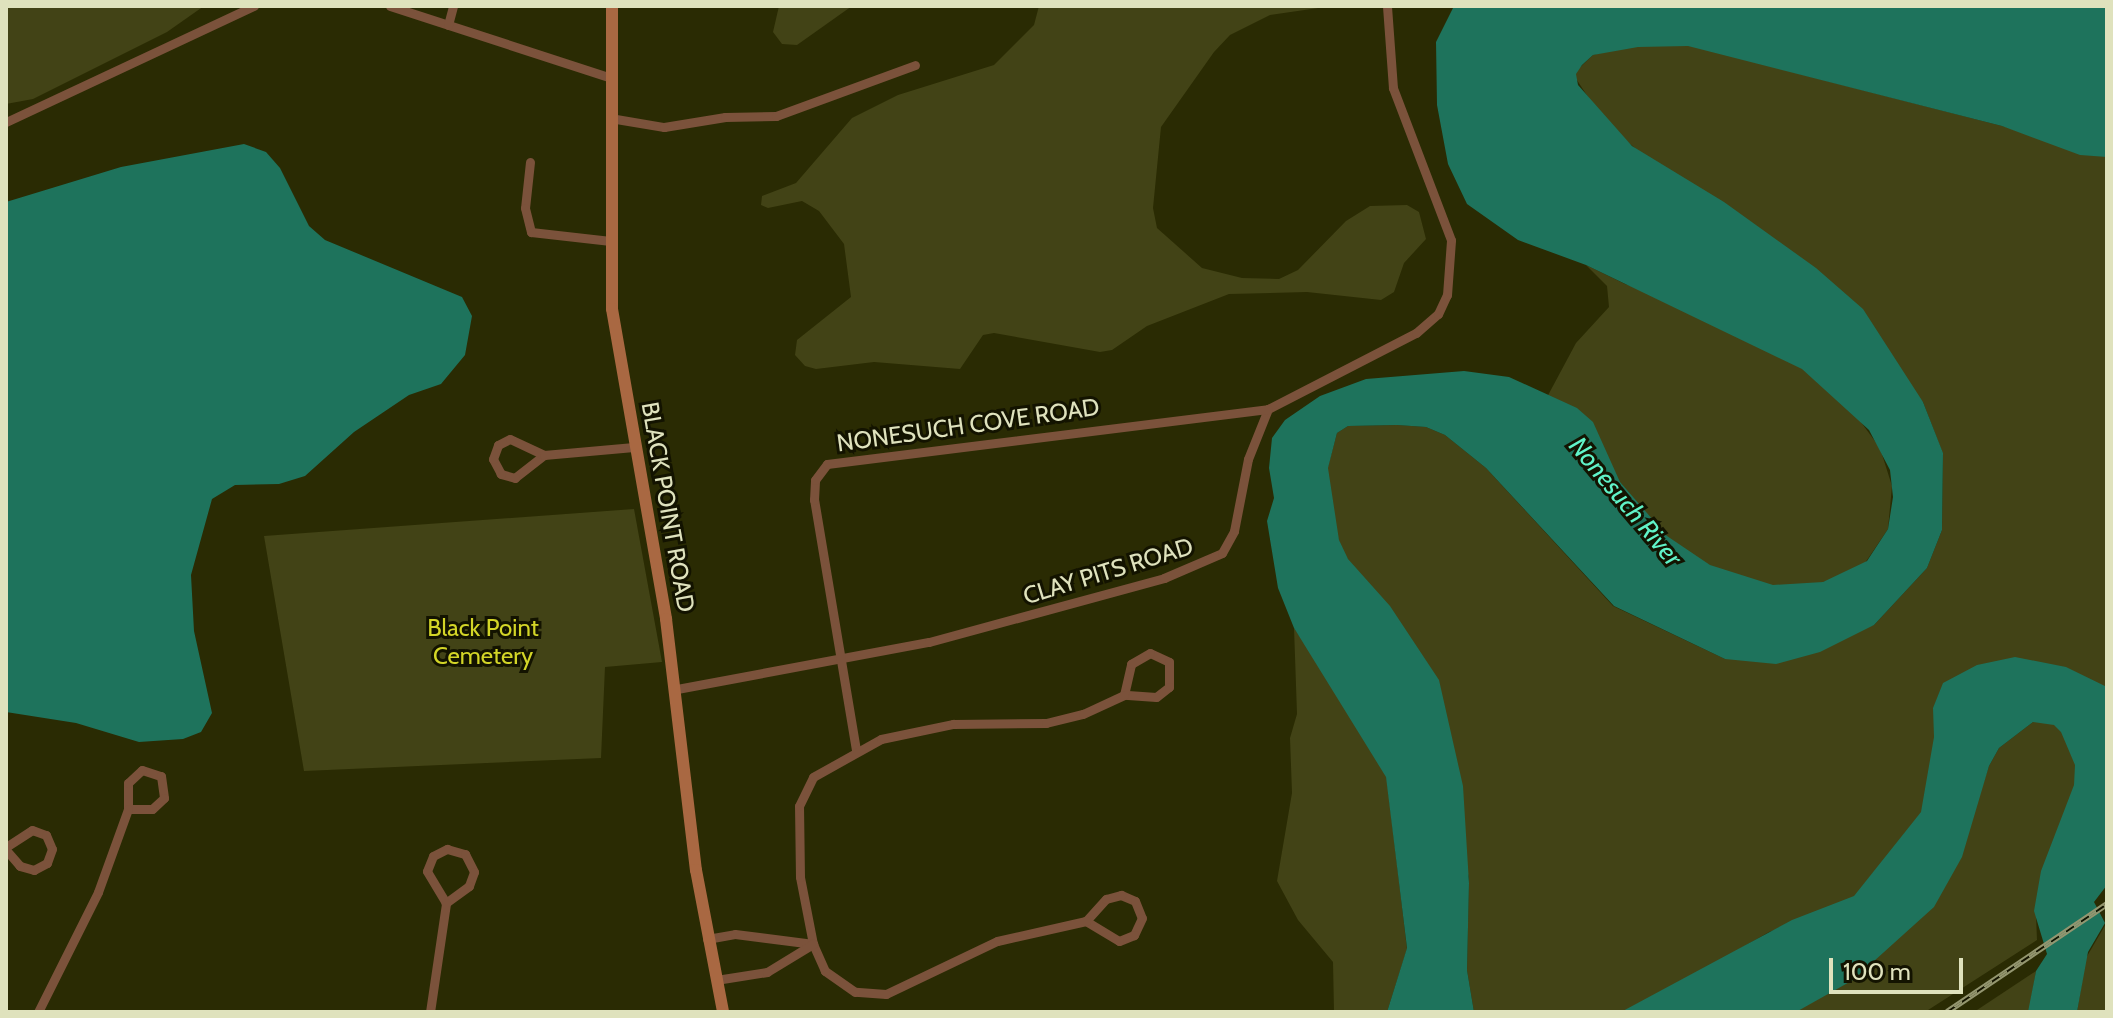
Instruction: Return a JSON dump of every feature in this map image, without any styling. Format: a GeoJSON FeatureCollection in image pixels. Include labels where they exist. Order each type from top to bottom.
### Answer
{"type":"FeatureCollection","features":[{"type":"Feature","properties":{"kind":"main road","name":"BLACK POINT ROAD"},"geometry":{"type":"LineString","coordinates":[[612,6],[612,309],[677,689],[707,939],[723,1012]]}},
{"type":"Feature","properties":{"kind":"street"},"geometry":{"type":"LineString","coordinates":[[6,122],[254,6]]}},
{"type":"Feature","properties":{"kind":"street"},"geometry":{"type":"LineString","coordinates":[[390,6],[611,78]]}},
{"type":"Feature","properties":{"kind":"street"},"geometry":{"type":"LineString","coordinates":[[448,25],[453,6]]}},
{"type":"Feature","properties":{"kind":"street"},"geometry":{"type":"LineString","coordinates":[[1268,409],[1416,333],[1438,314],[1447,295],[1451,240],[1393,88],[1387,6]]}},
{"type":"Feature","properties":{"kind":"street"},"geometry":{"type":"LineString","coordinates":[[610,118],[670,127],[725,117],[776,116],[915,65]]}},
{"type":"Feature","properties":{"kind":"street"},"geometry":{"type":"LineString","coordinates":[[530,162],[525,208],[531,232],[610,241]]}},
{"type":"Feature","properties":{"kind":"street","name":"NONESUCH COVE ROAD"},"geometry":{"type":"LineString","coordinates":[[837,661],[814,500],[815,480],[827,464],[874,454],[1268,409]]}},
{"type":"Feature","properties":{"kind":"street","name":"CLAY PITS ROAD"},"geometry":{"type":"LineString","coordinates":[[677,689],[837,661],[1063,607],[1217,557],[1234,531],[1248,459],[1268,409]]}},
{"type":"Feature","properties":{"kind":"street"},"geometry":{"type":"LineString","coordinates":[[544,455],[515,478],[501,474],[493,459],[498,445],[510,439],[544,455],[634,447]]}},
{"type":"Feature","properties":{"kind":"street"},"geometry":{"type":"LineString","coordinates":[[1086,921],[1111,939],[1123,940],[1137,932],[1142,914],[1132,899],[1117,895],[1086,921],[997,941],[880,995],[837,982],[813,944],[799,860],[800,799],[813,777],[856,750],[928,726],[1058,721],[1124,695],[1163,694],[1172,679],[1169,662],[1154,653],[1137,658],[1124,695]]}},
{"type":"Feature","properties":{"kind":"street"},"geometry":{"type":"LineString","coordinates":[[837,661],[856,750]]}},
{"type":"Feature","properties":{"kind":"street"},"geometry":{"type":"LineString","coordinates":[[38,1012],[98,892],[128,809],[131,777],[142,770],[158,774],[166,788],[160,804],[128,809]]}},
{"type":"Feature","properties":{"kind":"street"},"geometry":{"type":"LineString","coordinates":[[32,830],[46,835],[52,849],[47,863],[34,870],[20,866],[6,848],[32,830]]}},
{"type":"Feature","properties":{"kind":"street"},"geometry":{"type":"LineString","coordinates":[[430,1012],[446,903],[466,889],[474,875],[468,857],[455,849],[436,854],[427,867],[430,883],[446,903]]}},
{"type":"Feature","properties":{"kind":"street"},"geometry":{"type":"LineString","coordinates":[[707,939],[735,934],[813,944]]}},
{"type":"Feature","properties":{"kind":"street"},"geometry":{"type":"LineString","coordinates":[[716,980],[767,972],[813,944]]}},
{"type":"Feature","properties":{"kind":"green space"},"geometry":{"type":"Polygon","coordinates":[[[6,6],[204,6],[167,32],[33,99],[6,104],[6,6]]]}},
{"type":"Feature","properties":{"kind":"green space"},"geometry":{"type":"Polygon","coordinates":[[[779,6],[852,6],[797,45],[782,44],[773,32],[779,6]]]}},
{"type":"Feature","properties":{"kind":"green space"},"geometry":{"type":"Polygon","coordinates":[[[1039,6],[1332,6],[1270,15],[1230,35],[1214,52],[1161,127],[1153,208],[1157,228],[1202,268],[1242,278],[1279,279],[1298,270],[1346,221],[1370,206],[1407,205],[1419,212],[1426,239],[1404,263],[1394,292],[1381,300],[1307,292],[1229,294],[1147,326],[1112,350],[1100,352],[994,333],[983,335],[960,369],[874,362],[816,369],[805,366],[795,355],[797,340],[851,297],[844,244],[819,211],[802,201],[768,208],[761,205],[762,196],[796,183],[852,118],[898,95],[994,65],[1034,25],[1039,6]]]}},
{"type":"Feature","properties":{"kind":"green space"},"geometry":{"type":"Polygon","coordinates":[[[1684,44],[2107,153],[2107,690],[2073,675],[1926,806],[1872,896],[1769,932],[1630,1012],[1474,1012],[1467,970],[1469,877],[1387,609],[1343,553],[1333,522],[1326,474],[1337,433],[1348,426],[1397,425],[1426,427],[1445,435],[1486,468],[1613,606],[1725,659],[1874,625],[1927,568],[1942,530],[1943,454],[1923,402],[1603,120],[1573,74],[1593,55],[1621,47],[1684,44]]]}},
{"type":"Feature","properties":{"kind":"green space"},"geometry":{"type":"Polygon","coordinates":[[[1586,265],[1625,284],[1683,303],[1808,371],[1855,414],[1880,448],[1892,486],[1888,529],[1865,563],[1846,575],[1804,588],[1782,588],[1727,577],[1666,542],[1546,399],[1576,343],[1609,307],[1607,286],[1586,265]]]}},
{"type":"Feature","properties":{"kind":"green space","name":"Black Point Cemetery"},"geometry":{"type":"Polygon","coordinates":[[[634,509],[662,662],[605,667],[601,758],[304,771],[264,536],[634,509]]]}},
{"type":"Feature","properties":{"kind":"green space"},"geometry":{"type":"Polygon","coordinates":[[[1294,628],[1385,763],[1407,949],[1387,1012],[1334,1012],[1333,962],[1298,920],[1277,881],[1292,793],[1290,738],[1297,714],[1294,628]]]}},
{"type":"Feature","properties":{"kind":"green space"},"geometry":{"type":"Polygon","coordinates":[[[2033,722],[2052,722],[2071,741],[2079,781],[2036,915],[2037,940],[1925,1012],[1789,1012],[1954,870],[1989,766],[1999,748],[2033,722]]]}},
{"type":"Feature","properties":{"kind":"green space"},"geometry":{"type":"Polygon","coordinates":[[[2107,922],[2107,1012],[2077,1012],[2086,958],[2107,922]]]}},
{"type":"Feature","properties":{"kind":"green space"},"geometry":{"type":"Polygon","coordinates":[[[2036,971],[2029,1012],[1974,1012],[2036,971]]]}},
{"type":"Feature","properties":{"kind":"water","name":"Nonesuch River"},"geometry":{"type":"Polygon","coordinates":[[[1454,6],[2107,6],[2107,157],[2080,155],[2002,126],[1688,46],[1638,47],[1593,55],[1582,65],[1576,74],[1578,85],[1632,146],[1724,202],[1816,268],[1863,309],[1923,402],[1943,453],[1942,530],[1927,568],[1874,625],[1820,652],[1776,664],[1725,659],[1614,606],[1486,468],[1445,435],[1426,427],[1397,425],[1348,426],[1337,433],[1328,468],[1339,540],[1348,559],[1390,606],[1439,680],[1463,786],[1469,883],[1467,970],[1474,1012],[1387,1012],[1407,948],[1386,777],[1294,628],[1278,588],[1267,521],[1274,498],[1269,468],[1272,438],[1285,420],[1320,396],[1366,379],[1464,371],[1509,377],[1577,408],[1593,422],[1620,482],[1667,536],[1710,565],[1773,585],[1823,582],[1867,561],[1888,529],[1893,497],[1890,470],[1869,430],[1802,369],[1586,265],[1518,240],[1467,204],[1448,164],[1437,105],[1436,42],[1454,6]]]}},
{"type":"Feature","properties":{"kind":"water"},"geometry":{"type":"Polygon","coordinates":[[[244,144],[266,152],[280,168],[309,226],[325,240],[462,297],[472,316],[465,355],[441,384],[409,395],[354,432],[305,476],[279,484],[235,485],[212,499],[191,575],[194,631],[212,713],[201,732],[183,739],[139,742],[76,723],[6,712],[6,202],[121,167],[244,144]]]}},
{"type":"Feature","properties":{"kind":"water"},"geometry":{"type":"Polygon","coordinates":[[[2015,657],[2066,667],[2107,687],[2107,885],[2094,902],[2105,923],[2088,952],[2077,1012],[2028,1012],[2036,971],[2047,954],[2034,911],[2041,871],[2074,785],[2075,765],[2061,732],[2054,725],[2033,722],[1999,748],[1989,766],[1962,857],[1934,907],[1853,980],[1796,1012],[1621,1012],[1792,920],[1854,896],[1921,812],[1934,737],[1933,708],[1943,683],[1977,665],[2015,657]]]}},
{"type":"Feature","properties":{"kind":"railway"},"geometry":{"type":"LineString","coordinates":[[1947,1012],[2107,904]]}}]}
